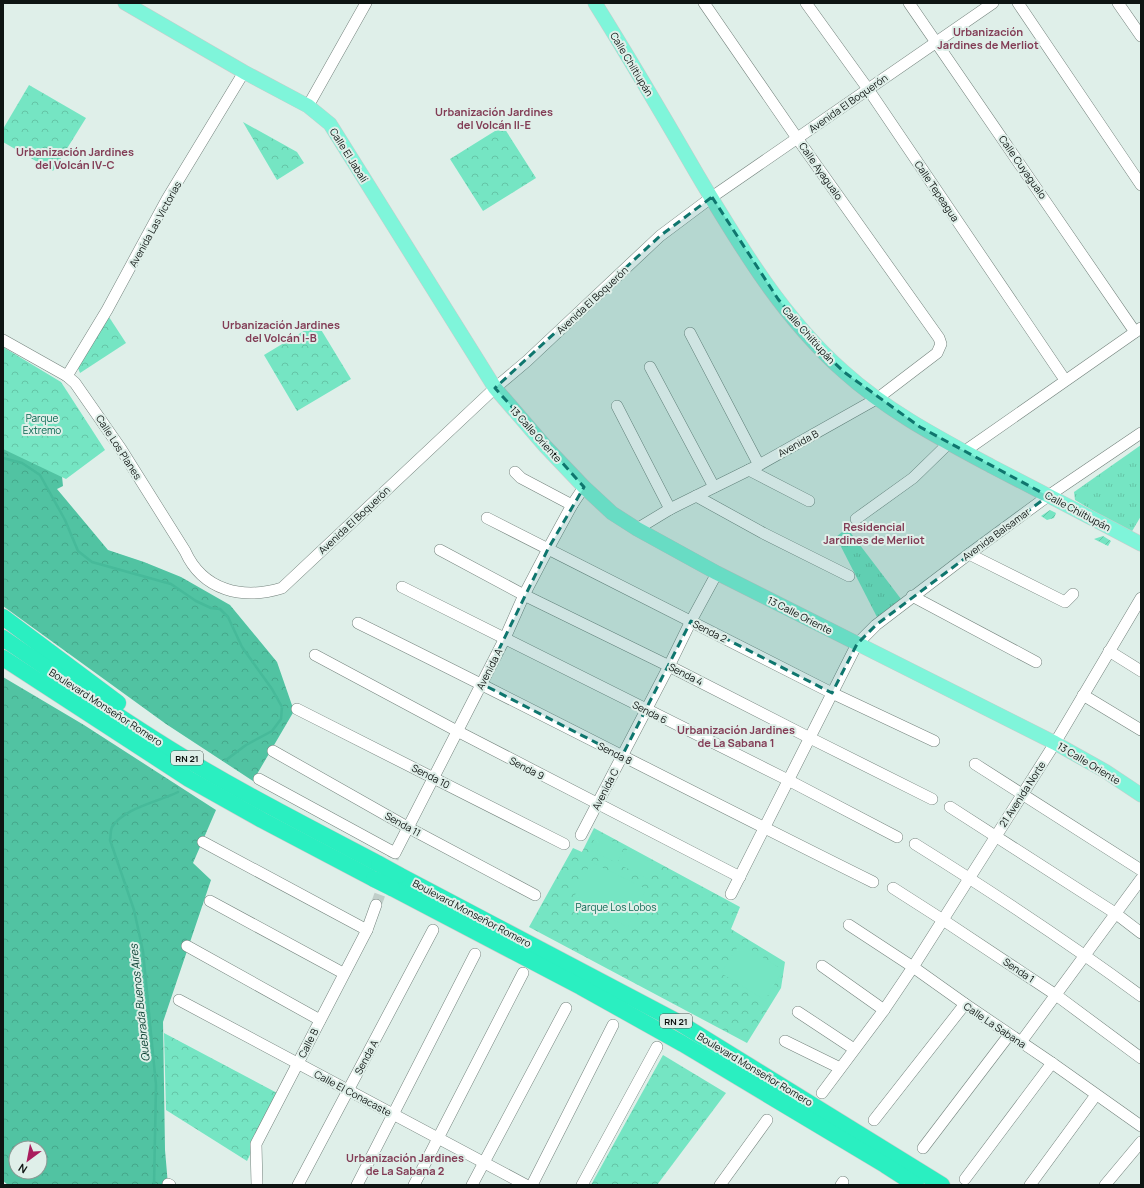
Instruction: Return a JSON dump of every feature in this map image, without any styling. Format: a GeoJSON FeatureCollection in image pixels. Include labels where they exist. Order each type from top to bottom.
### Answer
{"type":"FeatureCollection","features":[{"type":"Feature","properties":{"kind":"highway"},"geometry":{"type":"LineString","coordinates":[[3,617],[202,767]]}},
{"type":"Feature","properties":{"kind":"highway","name":"Boulevard Monseñor Romero"},"geometry":{"type":"LineString","coordinates":[[3,638],[155,740],[376,871],[683,1044],[916,1185]]}},
{"type":"Feature","properties":{"kind":"highway","name":"Boulevard Monseñor Romero"},"geometry":{"type":"LineString","coordinates":[[3,658],[138,748],[189,779],[240,808],[376,871]]}},
{"type":"Feature","properties":{"kind":"highway"},"geometry":{"type":"LineString","coordinates":[[3,666],[138,748]]}},
{"type":"Feature","properties":{"kind":"highway","name":"Boulevard Monseñor Romero"},"geometry":{"type":"LineString","coordinates":[[396,882],[678,1022],[942,1185]]}},
{"type":"Feature","properties":{"kind":"main road","name":"Calle El Jabalí"},"geometry":{"type":"LineString","coordinates":[[125,3],[244,72],[308,106],[330,124],[495,388]]}},
{"type":"Feature","properties":{"kind":"main road","name":"Calle Chiltiupán"},"geometry":{"type":"LineString","coordinates":[[596,3],[750,258],[778,299],[817,346],[844,372],[920,427],[1141,544]]}},
{"type":"Feature","properties":{"kind":"main road","name":"13 Calle Oriente"},"geometry":{"type":"LineString","coordinates":[[495,388],[545,446],[584,487],[612,513],[637,529],[717,573],[1055,743],[1106,771],[1141,795]]}},
{"type":"Feature","properties":{"kind":"street"},"geometry":{"type":"LineString","coordinates":[[308,106],[366,3]]}},
{"type":"Feature","properties":{"kind":"street","name":"Calle Ayagualo"},"geometry":{"type":"LineString","coordinates":[[704,3],[797,138],[939,338]]}},
{"type":"Feature","properties":{"kind":"street","name":"Calle Tepeagua"},"geometry":{"type":"LineString","coordinates":[[806,3],[868,89],[1065,380]]}},
{"type":"Feature","properties":{"kind":"street","name":"Calle Cuyagualo"},"geometry":{"type":"LineString","coordinates":[[910,3],[1138,330]]}},
{"type":"Feature","properties":{"kind":"street","name":"Avenida El Boquerón"},"geometry":{"type":"LineString","coordinates":[[208,580],[230,590],[244,592],[263,592],[282,588],[495,388],[528,361],[660,236],[712,197],[993,3]]}},
{"type":"Feature","properties":{"kind":"street"},"geometry":{"type":"LineString","coordinates":[[1018,3],[1141,186]]}},
{"type":"Feature","properties":{"kind":"street"},"geometry":{"type":"LineString","coordinates":[[1118,3],[1141,36]]}},
{"type":"Feature","properties":{"kind":"street","name":"Avenida Las Victorias"},"geometry":{"type":"LineString","coordinates":[[67,376],[103,316],[168,199],[244,72]]}},
{"type":"Feature","properties":{"kind":"street"},"geometry":{"type":"LineString","coordinates":[[965,451],[1138,330]]}},
{"type":"Feature","properties":{"kind":"street"},"geometry":{"type":"LineString","coordinates":[[690,333],[754,467],[809,501]]}},
{"type":"Feature","properties":{"kind":"street","name":"Avenida B"},"geometry":{"type":"LineString","coordinates":[[637,529],[670,509],[754,467],[878,398],[936,353],[941,344],[939,338]]}},
{"type":"Feature","properties":{"kind":"street","name":"Calle Los Planes"},"geometry":{"type":"LineString","coordinates":[[3,340],[67,376],[75,383],[121,449],[195,569],[208,580]]}},
{"type":"Feature","properties":{"kind":"street"},"geometry":{"type":"LineString","coordinates":[[650,367],[714,487]]}},
{"type":"Feature","properties":{"kind":"street"},"geometry":{"type":"LineString","coordinates":[[617,406],[670,509]]}},
{"type":"Feature","properties":{"kind":"street","name":"Avenida Balsamar"},"geometry":{"type":"LineString","coordinates":[[857,644],[912,596],[1048,496],[1141,433]]}},
{"type":"Feature","properties":{"kind":"street"},"geometry":{"type":"LineString","coordinates":[[856,519],[913,478],[949,443]]}},
{"type":"Feature","properties":{"kind":"street"},"geometry":{"type":"LineString","coordinates":[[515,472],[521,478],[572,506]]}},
{"type":"Feature","properties":{"kind":"street","name":"Avenida A"},"geometry":{"type":"LineString","coordinates":[[260,779],[395,853],[505,638],[524,595],[548,549],[584,487]]}},
{"type":"Feature","properties":{"kind":"street"},"geometry":{"type":"LineString","coordinates":[[696,496],[763,533],[849,576]]}},
{"type":"Feature","properties":{"kind":"street","name":"Senda 2"},"geometry":{"type":"LineString","coordinates":[[487,518],[832,693],[934,741]]}},
{"type":"Feature","properties":{"kind":"street","name":"Senda 4"},"geometry":{"type":"LineString","coordinates":[[440,550],[524,595],[669,666],[932,799]]}},
{"type":"Feature","properties":{"kind":"street"},"geometry":{"type":"LineString","coordinates":[[969,554],[1065,602],[1073,594]]}},
{"type":"Feature","properties":{"kind":"street","name":"Avenida C"},"geometry":{"type":"LineString","coordinates":[[581,835],[717,573]]}},
{"type":"Feature","properties":{"kind":"street","name":"Senda 6"},"geometry":{"type":"LineString","coordinates":[[402,587],[788,780],[897,838]]}},
{"type":"Feature","properties":{"kind":"street"},"geometry":{"type":"LineString","coordinates":[[912,596],[1036,662]]}},
{"type":"Feature","properties":{"kind":"street","name":"21 Avenida Norte"},"geometry":{"type":"LineString","coordinates":[[822,1092],[884,1010],[913,967],[1021,794],[1055,743],[1109,651],[1139,606]]}},
{"type":"Feature","properties":{"kind":"street","name":"Senda 8"},"geometry":{"type":"LineString","coordinates":[[358,623],[482,684],[873,882]]}},
{"type":"Feature","properties":{"kind":"street"},"geometry":{"type":"LineString","coordinates":[[731,894],[857,644]]}},
{"type":"Feature","properties":{"kind":"street"},"geometry":{"type":"LineString","coordinates":[[1109,651],[1141,671]]}},
{"type":"Feature","properties":{"kind":"street","name":"Senda 9"},"geometry":{"type":"LineString","coordinates":[[315,655],[457,732],[740,877]]}},
{"type":"Feature","properties":{"kind":"street"},"geometry":{"type":"LineString","coordinates":[[1083,694],[1141,730]]}},
{"type":"Feature","properties":{"kind":"street","name":"Senda 10"},"geometry":{"type":"LineString","coordinates":[[297,709],[564,844]]}},
{"type":"Feature","properties":{"kind":"street","name":"Senda 11"},"geometry":{"type":"LineString","coordinates":[[273,751],[409,828],[535,895]]}},
{"type":"Feature","properties":{"kind":"street"},"geometry":{"type":"LineString","coordinates":[[975,764],[1141,870]]}},
{"type":"Feature","properties":{"kind":"street"},"geometry":{"type":"LineString","coordinates":[[950,807],[1115,913],[1141,933]]}},
{"type":"Feature","properties":{"kind":"street"},"geometry":{"type":"LineString","coordinates":[[203,842],[367,930]]}},
{"type":"Feature","properties":{"kind":"street"},"geometry":{"type":"LineString","coordinates":[[915,844],[1085,955],[1141,996]]}},
{"type":"Feature","properties":{"kind":"street"},"geometry":{"type":"LineString","coordinates":[[1021,1042],[1141,879]]}},
{"type":"Feature","properties":{"kind":"street","name":"Senda 1"},"geometry":{"type":"LineString","coordinates":[[893,888],[1056,995],[1141,1058]]}},
{"type":"Feature","properties":{"kind":"street"},"geometry":{"type":"LineString","coordinates":[[210,901],[343,974]]}},
{"type":"Feature","properties":{"kind":"street","name":"Calle B"},"geometry":{"type":"LineString","coordinates":[[257,1185],[256,1144],[367,930],[376,904]]}},
{"type":"Feature","properties":{"kind":"street","name":"Calle La Sabana"},"geometry":{"type":"LineString","coordinates":[[849,926],[913,967],[1141,1126]]}},
{"type":"Feature","properties":{"kind":"street","name":"Senda A"},"geometry":{"type":"LineString","coordinates":[[298,1185],[433,930]]}},
{"type":"Feature","properties":{"kind":"street"},"geometry":{"type":"LineString","coordinates":[[187,946],[320,1020]]}},
{"type":"Feature","properties":{"kind":"street"},"geometry":{"type":"LineString","coordinates":[[357,1185],[475,954]]}},
{"type":"Feature","properties":{"kind":"street"},"geometry":{"type":"LineString","coordinates":[[822,966],[884,1010]]}},
{"type":"Feature","properties":{"kind":"street"},"geometry":{"type":"LineString","coordinates":[[414,1185],[523,973]]}},
{"type":"Feature","properties":{"kind":"street","name":"Calle El Conacaste"},"geometry":{"type":"LineString","coordinates":[[179,1000],[526,1185]]}},
{"type":"Feature","properties":{"kind":"street"},"geometry":{"type":"LineString","coordinates":[[874,1120],[965,1004]]}},
{"type":"Feature","properties":{"kind":"street"},"geometry":{"type":"LineString","coordinates":[[472,1185],[566,1008]]}},
{"type":"Feature","properties":{"kind":"street"},"geometry":{"type":"LineString","coordinates":[[798,1012],[854,1049]]}},
{"type":"Feature","properties":{"kind":"street"},"geometry":{"type":"LineString","coordinates":[[532,1185],[613,1025]]}},
{"type":"Feature","properties":{"kind":"street"},"geometry":{"type":"LineString","coordinates":[[923,1148],[1009,1035]]}},
{"type":"Feature","properties":{"kind":"street"},"geometry":{"type":"LineString","coordinates":[[785,1041],[840,1068]]}},
{"type":"Feature","properties":{"kind":"street"},"geometry":{"type":"LineString","coordinates":[[582,1185],[657,1047]]}},
{"type":"Feature","properties":{"kind":"street"},"geometry":{"type":"LineString","coordinates":[[965,1179],[1052,1063]]}},
{"type":"Feature","properties":{"kind":"street"},"geometry":{"type":"LineString","coordinates":[[1030,1185],[1096,1095]]}},
{"type":"Feature","properties":{"kind":"street"},"geometry":{"type":"LineString","coordinates":[[720,1185],[767,1120]]}},
{"type":"Feature","properties":{"kind":"street"},"geometry":{"type":"LineString","coordinates":[[1105,1185],[1141,1142]]}},
{"type":"Feature","properties":{"kind":"highlighted area"},"geometry":{"type":"Polygon","coordinates":[[[712,197],[778,299],[817,346],[844,372],[920,427],[1048,496],[876,625],[857,644],[832,693],[691,621],[622,756],[482,684],[548,549],[584,487],[495,388],[660,236],[712,197]]]}},
{"type":"Feature","properties":{"kind":"green space"},"geometry":{"type":"Polygon","coordinates":[[[29,85],[86,118],[53,171],[3,142],[3,129],[29,85]]]}},
{"type":"Feature","properties":{"kind":"green space"},"geometry":{"type":"Polygon","coordinates":[[[243,122],[297,152],[304,163],[277,180],[243,122]]]}},
{"type":"Feature","properties":{"kind":"green space"},"geometry":{"type":"Polygon","coordinates":[[[503,126],[536,178],[483,211],[450,159],[503,126]]]}},
{"type":"Feature","properties":{"kind":"green space"},"geometry":{"type":"Polygon","coordinates":[[[109,317],[126,343],[80,373],[78,368],[109,317]]]}},
{"type":"Feature","properties":{"kind":"green space"},"geometry":{"type":"Polygon","coordinates":[[[317,323],[351,379],[297,411],[264,355],[317,323]]]}},
{"type":"Feature","properties":{"kind":"green space","name":"Parque Extremo"},"geometry":{"type":"Polygon","coordinates":[[[3,347],[61,382],[105,450],[66,479],[3,449],[3,347]]]}},
{"type":"Feature","properties":{"kind":"green space"},"geometry":{"type":"Polygon","coordinates":[[[3,428],[61,467],[63,486],[57,489],[108,550],[144,562],[181,577],[230,605],[277,662],[294,711],[253,781],[166,724],[3,606],[3,428]]]}},
{"type":"Feature","properties":{"kind":"green space"},"geometry":{"type":"Polygon","coordinates":[[[1141,445],[1141,516],[1131,533],[1075,500],[1074,492],[1141,445]]]}},
{"type":"Feature","properties":{"kind":"green space"},"geometry":{"type":"Polygon","coordinates":[[[1050,510],[1056,513],[1054,518],[1047,520],[1041,516],[1050,510]]]}},
{"type":"Feature","properties":{"kind":"green space"},"geometry":{"type":"Polygon","coordinates":[[[847,528],[901,599],[878,619],[836,537],[847,528]]]}},
{"type":"Feature","properties":{"kind":"green space"},"geometry":{"type":"Polygon","coordinates":[[[1103,536],[1111,541],[1108,546],[1094,539],[1103,536]]]}},
{"type":"Feature","properties":{"kind":"green space"},"geometry":{"type":"Polygon","coordinates":[[[3,677],[84,725],[216,810],[193,863],[211,880],[163,1022],[165,1150],[168,1185],[8,1185],[3,1181],[3,677]]]}},
{"type":"Feature","properties":{"kind":"green space","name":"Parque Los Lobos"},"geometry":{"type":"Polygon","coordinates":[[[594,828],[740,907],[731,929],[785,962],[781,988],[747,1043],[529,927],[573,848],[582,852],[594,828]]]}},
{"type":"Feature","properties":{"kind":"green space"},"geometry":{"type":"Polygon","coordinates":[[[597,834],[624,847],[617,863],[589,850],[597,834]]]}},
{"type":"Feature","properties":{"kind":"green space"},"geometry":{"type":"Polygon","coordinates":[[[627,849],[657,865],[649,880],[619,864],[627,849]]]}},
{"type":"Feature","properties":{"kind":"green space"},"geometry":{"type":"Polygon","coordinates":[[[591,862],[646,889],[628,927],[572,901],[591,862]]]}},
{"type":"Feature","properties":{"kind":"green space"},"geometry":{"type":"Polygon","coordinates":[[[740,943],[783,970],[765,1000],[721,973],[740,943]]]}},
{"type":"Feature","properties":{"kind":"green space"},"geometry":{"type":"Polygon","coordinates":[[[164,1033],[279,1094],[247,1161],[166,1110],[164,1033]]]}},
{"type":"Feature","properties":{"kind":"green space"},"geometry":{"type":"Polygon","coordinates":[[[663,1055],[726,1093],[657,1185],[591,1185],[663,1055]]]}},
{"type":"Feature","properties":{"kind":"waterway","name":"Quebrada Buenos Aires"},"geometry":{"type":"LineString","coordinates":[[3,458],[22,463],[40,475],[65,520],[78,551],[92,562],[171,584],[196,601],[211,608],[220,609],[228,617],[242,647],[272,689],[282,707],[281,719],[272,731],[246,745],[226,760]]}},
{"type":"Feature","properties":{"kind":"waterway","name":"Quebrada Buenos Aires"},"geometry":{"type":"LineString","coordinates":[[154,1185],[156,1085],[143,951],[134,910],[110,840],[112,827],[117,820],[133,810],[178,792]]}},
{"type":"Feature","properties":{"kind":"tunnel"},"geometry":{"type":"LineString","coordinates":[[376,905],[395,853]]}},
{"type":"Feature","properties":{"kind":"district","name":"Urbanización Jardines de Merliot"},"geometry":{"type":"Point","coordinates":[988,37]}},
{"type":"Feature","properties":{"kind":"district","name":"Urbanización Jardines del Volcán II-E"},"geometry":{"type":"Point","coordinates":[494,117]}},
{"type":"Feature","properties":{"kind":"district","name":"Urbanización Jardines del Volcán IV-C"},"geometry":{"type":"Point","coordinates":[75,157]}},
{"type":"Feature","properties":{"kind":"district","name":"Urbanización Jardines del Volcán I-B"},"geometry":{"type":"Point","coordinates":[281,330]}},
{"type":"Feature","properties":{"kind":"district","name":"Residencial Jardines de Merliot"},"geometry":{"type":"Point","coordinates":[874,532]}},
{"type":"Feature","properties":{"kind":"district","name":"Urbanización Jardines de La Sabana 1"},"geometry":{"type":"Point","coordinates":[736,735]}},
{"type":"Feature","properties":{"kind":"district","name":"Urbanización Jardines de La Sabana 2"},"geometry":{"type":"Point","coordinates":[405,1163]}}]}
